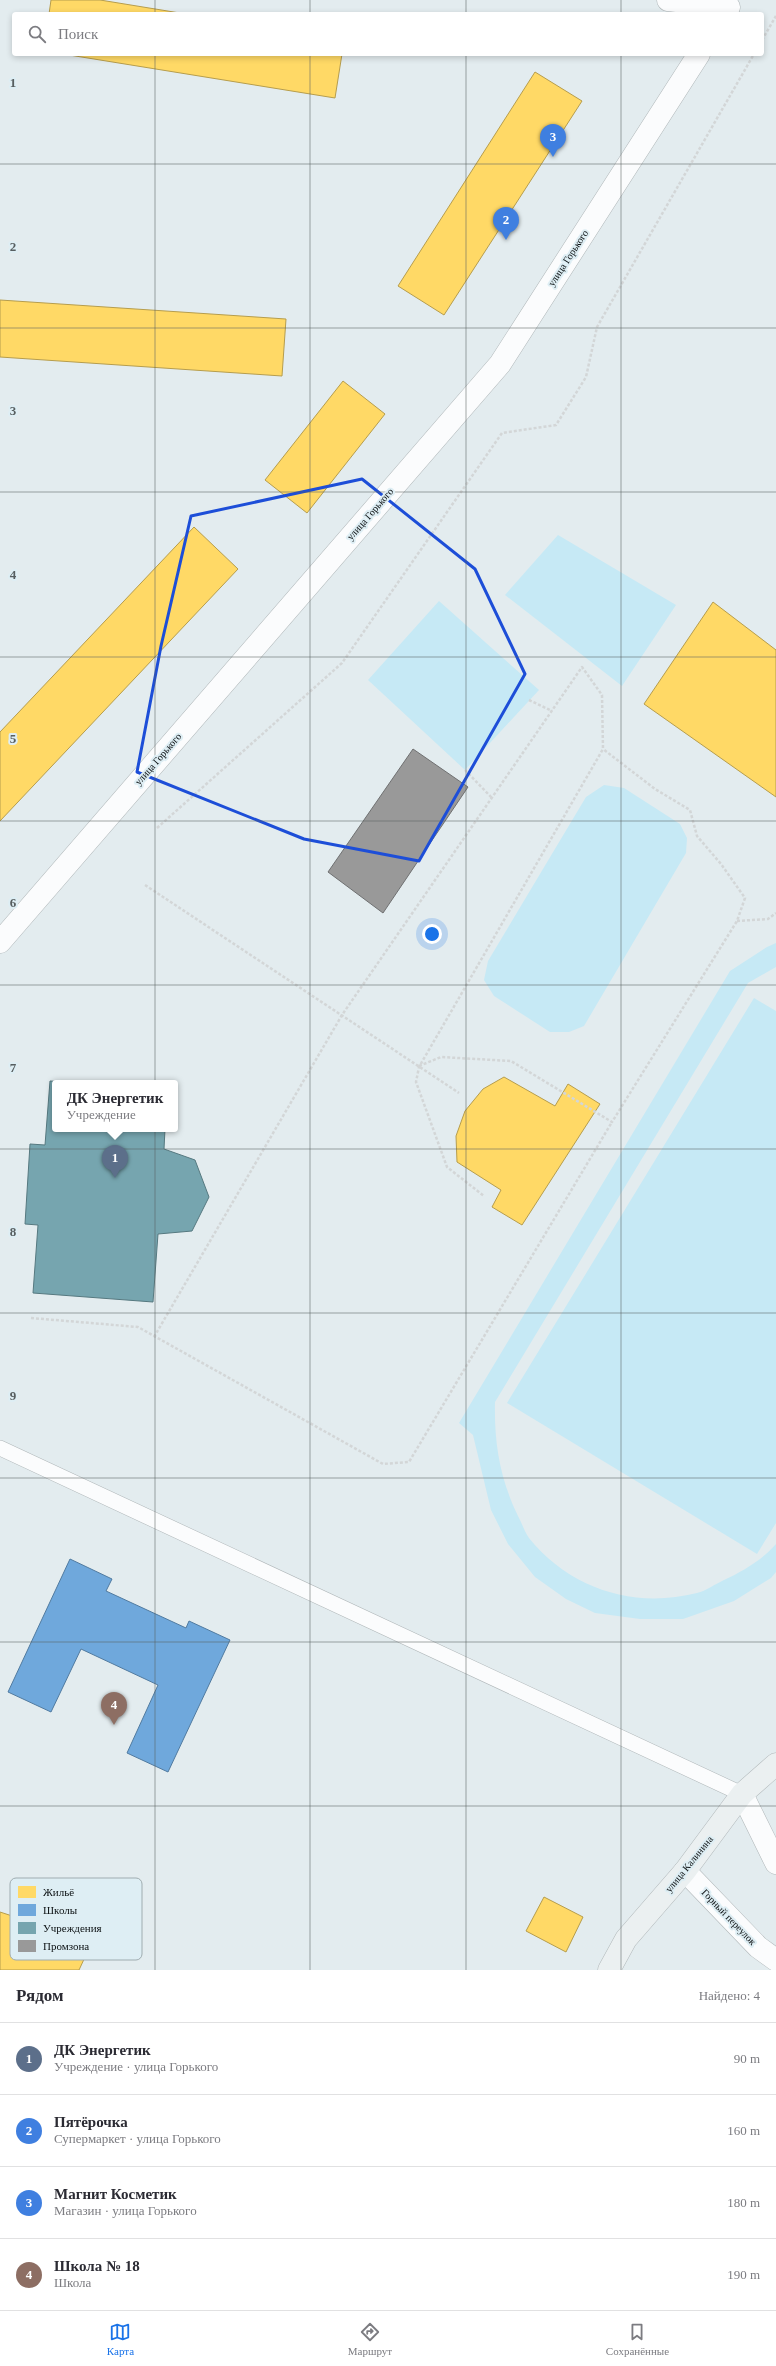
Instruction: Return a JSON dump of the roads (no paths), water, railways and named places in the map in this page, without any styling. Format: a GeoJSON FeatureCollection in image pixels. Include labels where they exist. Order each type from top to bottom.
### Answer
{"type":"FeatureCollection","features":[{"type":"Feature","properties":{"kind":"street"},"geometry":{"type":"LineString","coordinates":[[668,0],[729,7]]}},
{"type":"Feature","properties":{"kind":"street","name":"улица Горького"},"geometry":{"type":"LineString","coordinates":[[0,942],[500,364],[698,56]]}},
{"type":"Feature","properties":{"kind":"street","name":"улица Калинина"},"geometry":{"type":"LineString","coordinates":[[609,1970],[626,1939],[685,1871],[742,1794],[776,1764]]}},
{"type":"Feature","properties":{"kind":"street"},"geometry":{"type":"LineString","coordinates":[[742,1794],[776,1863]]}},
{"type":"Feature","properties":{"kind":"street","name":"Горный переулок"},"geometry":{"type":"LineString","coordinates":[[685,1871],[758,1947],[776,1960]]}},
{"type":"Feature","properties":{"kind":"lane"},"geometry":{"type":"LineString","coordinates":[[0,1448],[742,1794]]}},
{"type":"Feature","properties":{"kind":"place","name":"Магнит Косметик"},"geometry":{"type":"Point","coordinates":[553,157]}},
{"type":"Feature","properties":{"kind":"place","name":"Пятёрочка"},"geometry":{"type":"Point","coordinates":[506,240]}},
{"type":"Feature","properties":{"kind":"place","name":"ДК Энергетик"},"geometry":{"type":"Point","coordinates":[115,1178]}},
{"type":"Feature","properties":{"kind":"place","name":"Школа № 18"},"geometry":{"type":"Point","coordinates":[114,1725]}}]}
